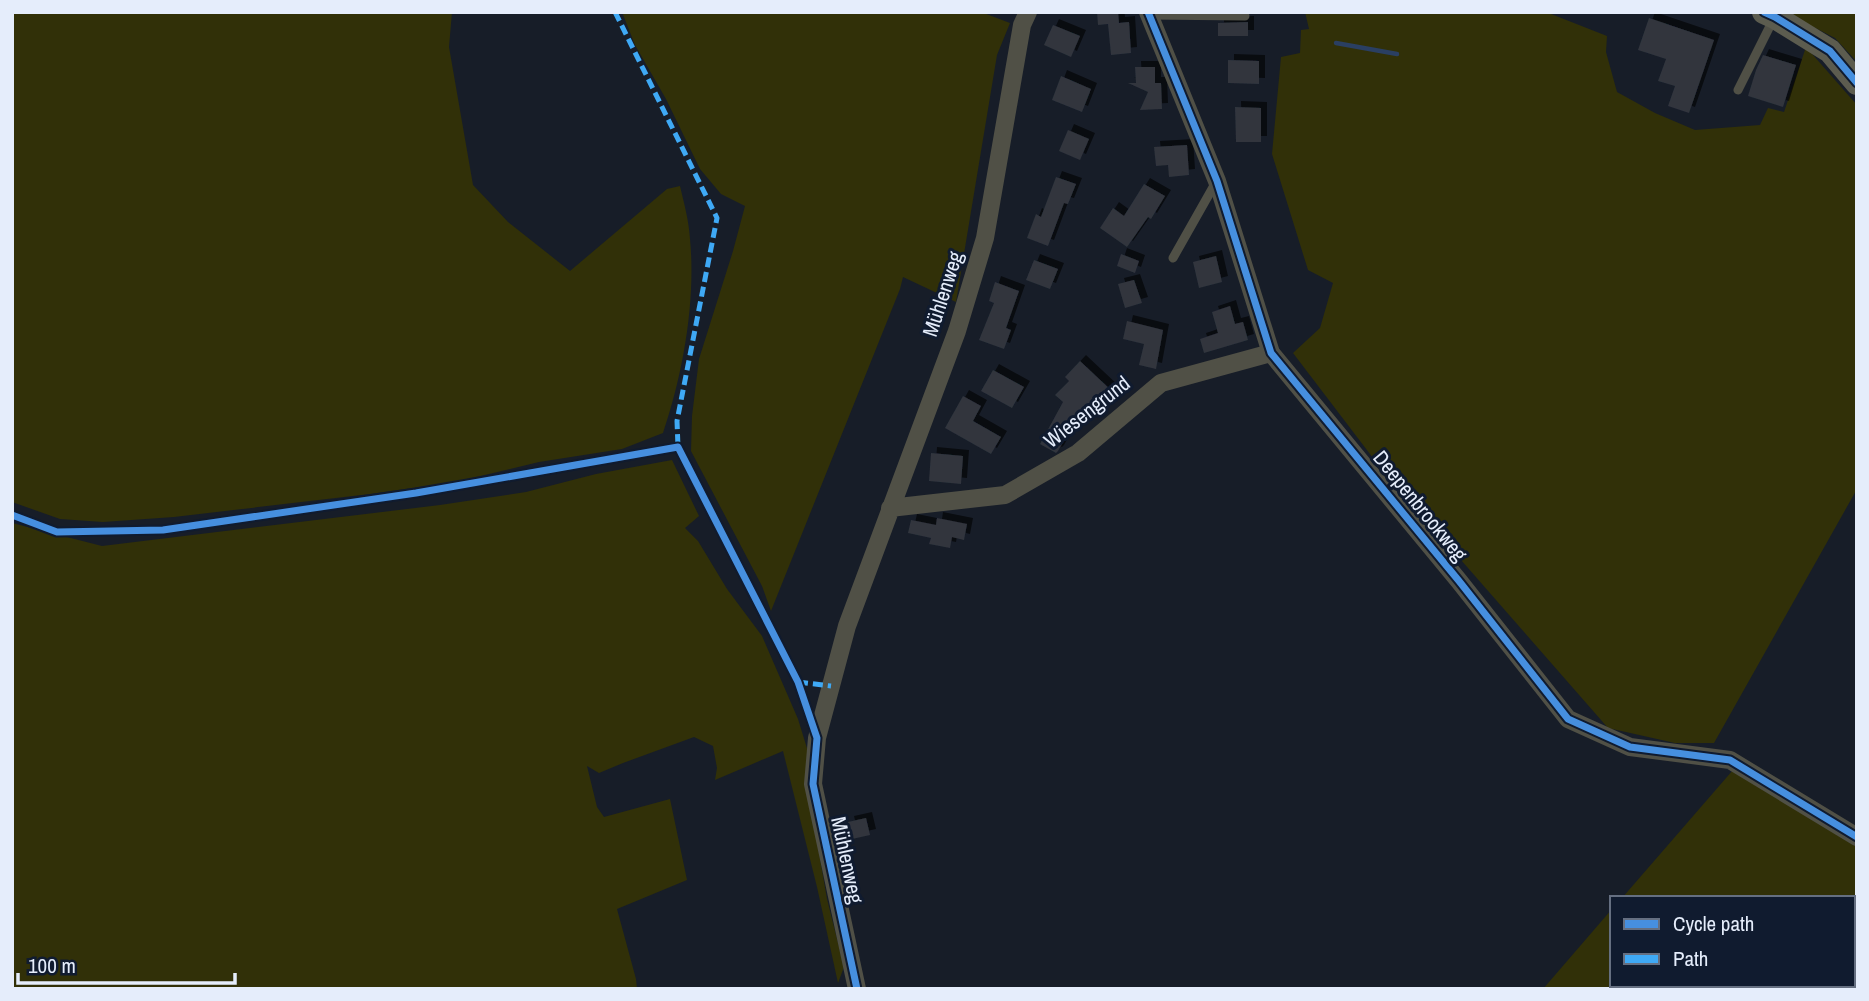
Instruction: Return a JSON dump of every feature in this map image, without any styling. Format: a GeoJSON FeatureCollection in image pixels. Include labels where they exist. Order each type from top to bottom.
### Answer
{"type":"FeatureCollection","features":[{"type":"Feature","properties":{"kind":"main road"},"geometry":{"type":"LineString","coordinates":[[1770,15],[1830,51],[1857,83]]}},
{"type":"Feature","properties":{"kind":"street","name":"Mühlenweg"},"geometry":{"type":"LineString","coordinates":[[857,989],[813,784],[817,738],[847,626],[957,331],[985,238],[1022,26],[1028,12]]}},
{"type":"Feature","properties":{"kind":"street","name":"Deepenbrookweg"},"geometry":{"type":"LineString","coordinates":[[1149,13],[1217,181],[1271,353],[1459,581],[1568,719],[1630,747],[1730,760],[1857,837]]}},
{"type":"Feature","properties":{"kind":"street","name":"Wiesengrund"},"geometry":{"type":"LineString","coordinates":[[890,508],[1004,495],[1078,453],[1161,383],[1271,353]]}},
{"type":"Feature","properties":{"kind":"lane"},"geometry":{"type":"LineString","coordinates":[[1149,13],[1245,16]]}},
{"type":"Feature","properties":{"kind":"lane"},"geometry":{"type":"LineString","coordinates":[[1738,90],[1770,15]]}},
{"type":"Feature","properties":{"kind":"lane"},"geometry":{"type":"LineString","coordinates":[[1173,258],[1217,181]]}},
{"type":"Feature","properties":{"kind":"shaded area"},"geometry":{"type":"Polygon","coordinates":[[[12,12],[452,12],[449,47],[473,185],[508,222],[570,271],[667,189],[680,186],[689,232],[691,287],[682,362],[663,433],[622,449],[539,462],[455,482],[174,517],[103,522],[60,519],[12,502],[12,12]]]}},
{"type":"Feature","properties":{"kind":"shaded area"},"geometry":{"type":"Polygon","coordinates":[[[622,12],[981,12],[1010,23],[997,55],[956,302],[903,277],[771,611],[762,586],[691,451],[699,359],[745,206],[721,194],[700,169],[666,99],[635,45],[622,12]]]}},
{"type":"Feature","properties":{"kind":"shaded area"},"geometry":{"type":"Polygon","coordinates":[[[1305,12],[1546,12],[1607,36],[1606,52],[1617,92],[1655,113],[1695,130],[1760,125],[1768,108],[1784,112],[1806,47],[1857,105],[1857,489],[1714,743],[1675,743],[1608,728],[1461,560],[1403,484],[1389,479],[1293,353],[1320,328],[1333,283],[1308,270],[1272,154],[1281,57],[1300,53],[1301,30],[1309,29],[1305,12]]]}},
{"type":"Feature","properties":{"kind":"shaded area"},"geometry":{"type":"Polygon","coordinates":[[[1784,12],[1857,12],[1857,62],[1835,38],[1784,12]]]}},
{"type":"Feature","properties":{"kind":"shaded area"},"geometry":{"type":"Polygon","coordinates":[[[672,460],[699,516],[685,528],[698,541],[727,589],[762,636],[798,719],[810,758],[812,813],[827,899],[844,967],[838,983],[783,751],[715,780],[717,768],[713,746],[694,737],[599,773],[587,766],[597,807],[604,817],[670,799],[687,880],[617,909],[637,989],[12,989],[12,523],[102,546],[440,505],[526,492],[596,474],[672,460]]]}},
{"type":"Feature","properties":{"kind":"shaded area"},"geometry":{"type":"Polygon","coordinates":[[[1733,770],[1857,847],[1857,989],[1543,989],[1610,911],[1610,987],[1855,987],[1855,896],[1624,896],[1733,770]]]}},
{"type":"Feature","properties":{"kind":"building"},"geometry":{"type":"Polygon","coordinates":[[[1097,12],[1118,12],[1119,23],[1129,22],[1131,53],[1111,55],[1108,24],[1098,25],[1097,12]]]}},
{"type":"Feature","properties":{"kind":"building"},"geometry":{"type":"Polygon","coordinates":[[[1649,18],[1714,40],[1689,113],[1668,106],[1675,86],[1658,81],[1666,59],[1638,50],[1649,18]]]}},
{"type":"Feature","properties":{"kind":"building"},"geometry":{"type":"Polygon","coordinates":[[[1248,22],[1248,36],[1218,36],[1218,23],[1248,22]]]}},
{"type":"Feature","properties":{"kind":"building"},"geometry":{"type":"Polygon","coordinates":[[[1053,25],[1080,36],[1071,57],[1044,45],[1053,25]]]}},
{"type":"Feature","properties":{"kind":"building"},"geometry":{"type":"Polygon","coordinates":[[[1763,55],[1796,65],[1783,107],[1748,96],[1763,55]]]}},
{"type":"Feature","properties":{"kind":"building"},"geometry":{"type":"Polygon","coordinates":[[[1228,60],[1259,61],[1259,84],[1228,83],[1228,60]]]}},
{"type":"Feature","properties":{"kind":"building"},"geometry":{"type":"Polygon","coordinates":[[[1135,67],[1155,67],[1155,83],[1161,83],[1162,109],[1140,110],[1148,92],[1128,83],[1136,83],[1135,67]]]}},
{"type":"Feature","properties":{"kind":"building"},"geometry":{"type":"Polygon","coordinates":[[[1061,76],[1091,89],[1082,112],[1052,100],[1061,76]]]}},
{"type":"Feature","properties":{"kind":"building"},"geometry":{"type":"Polygon","coordinates":[[[1235,107],[1261,108],[1261,142],[1236,142],[1235,107]]]}},
{"type":"Feature","properties":{"kind":"building"},"geometry":{"type":"Polygon","coordinates":[[[1068,130],[1089,139],[1080,160],[1059,151],[1068,130]]]}},
{"type":"Feature","properties":{"kind":"building"},"geometry":{"type":"Polygon","coordinates":[[[1187,145],[1189,175],[1169,177],[1168,165],[1156,166],[1154,147],[1187,145]]]}},
{"type":"Feature","properties":{"kind":"building"},"geometry":{"type":"Polygon","coordinates":[[[1056,177],[1076,184],[1068,204],[1064,203],[1048,246],[1027,238],[1036,214],[1041,217],[1056,177]]]}},
{"type":"Feature","properties":{"kind":"building"},"geometry":{"type":"Polygon","coordinates":[[[1144,184],[1165,196],[1151,219],[1148,217],[1127,247],[1100,228],[1113,208],[1124,216],[1144,184]]]}},
{"type":"Feature","properties":{"kind":"building"},"geometry":{"type":"Polygon","coordinates":[[[1121,254],[1139,261],[1135,273],[1117,266],[1121,254]]]}},
{"type":"Feature","properties":{"kind":"building"},"geometry":{"type":"Polygon","coordinates":[[[1216,256],[1222,282],[1199,288],[1193,262],[1216,256]]]}},
{"type":"Feature","properties":{"kind":"building"},"geometry":{"type":"Polygon","coordinates":[[[1034,260],[1058,269],[1050,289],[1026,280],[1034,260]]]}},
{"type":"Feature","properties":{"kind":"building"},"geometry":{"type":"Polygon","coordinates":[[[1134,280],[1142,303],[1125,308],[1118,284],[1134,280]]]}},
{"type":"Feature","properties":{"kind":"building"},"geometry":{"type":"Polygon","coordinates":[[[995,282],[1019,291],[1006,328],[1011,330],[1004,349],[979,340],[994,303],[989,301],[995,282]]]}},
{"type":"Feature","properties":{"kind":"building"},"geometry":{"type":"Polygon","coordinates":[[[1230,306],[1235,324],[1243,322],[1248,340],[1204,353],[1200,339],[1218,333],[1212,312],[1230,306]]]}},
{"type":"Feature","properties":{"kind":"building"},"geometry":{"type":"Polygon","coordinates":[[[1127,321],[1163,330],[1156,369],[1139,365],[1144,344],[1123,339],[1127,321]]]}},
{"type":"Feature","properties":{"kind":"building"},"geometry":{"type":"Polygon","coordinates":[[[1080,361],[1113,392],[1097,409],[1092,405],[1073,424],[1056,453],[1040,444],[1063,402],[1055,395],[1069,381],[1065,377],[1080,361]]]}},
{"type":"Feature","properties":{"kind":"building"},"geometry":{"type":"Polygon","coordinates":[[[993,370],[1024,387],[1012,408],[981,391],[993,370]]]}},
{"type":"Feature","properties":{"kind":"building"},"geometry":{"type":"Polygon","coordinates":[[[963,396],[981,406],[973,421],[1001,437],[991,454],[945,428],[963,396]]]}},
{"type":"Feature","properties":{"kind":"building"},"geometry":{"type":"Polygon","coordinates":[[[931,453],[963,456],[961,484],[929,481],[931,453]]]}},
{"type":"Feature","properties":{"kind":"building"},"geometry":{"type":"Polygon","coordinates":[[[937,518],[967,524],[964,540],[952,537],[950,548],[929,544],[931,538],[908,533],[911,520],[936,525],[937,518]]]}},
{"type":"Feature","properties":{"kind":"building"},"geometry":{"type":"Polygon","coordinates":[[[866,818],[870,835],[852,839],[848,822],[866,818]]]}},
{"type":"Feature","properties":{"kind":"waterway"},"geometry":{"type":"LineString","coordinates":[[1336,43],[1397,54]]}},
{"type":"Feature","properties":{"kind":"marked path"},"geometry":{"type":"LineString","coordinates":[[615,12],[717,218],[677,421],[680,451]]}},
{"type":"Feature","properties":{"kind":"marked path"},"geometry":{"type":"LineString","coordinates":[[798,682],[831,686]]}},
{"type":"Feature","properties":{"kind":"cycle path"},"geometry":{"type":"LineString","coordinates":[[1148,12],[1217,181],[1271,353],[1459,581],[1568,719],[1630,747],[1730,760],[1857,837]]}},
{"type":"Feature","properties":{"kind":"cycle path"},"geometry":{"type":"LineString","coordinates":[[1764,12],[1830,51],[1857,83]]}},
{"type":"Feature","properties":{"kind":"cycle path"},"geometry":{"type":"LineString","coordinates":[[12,515],[57,532],[163,530],[416,493],[678,447],[798,682],[817,738],[813,784],[857,989]]}}]}
